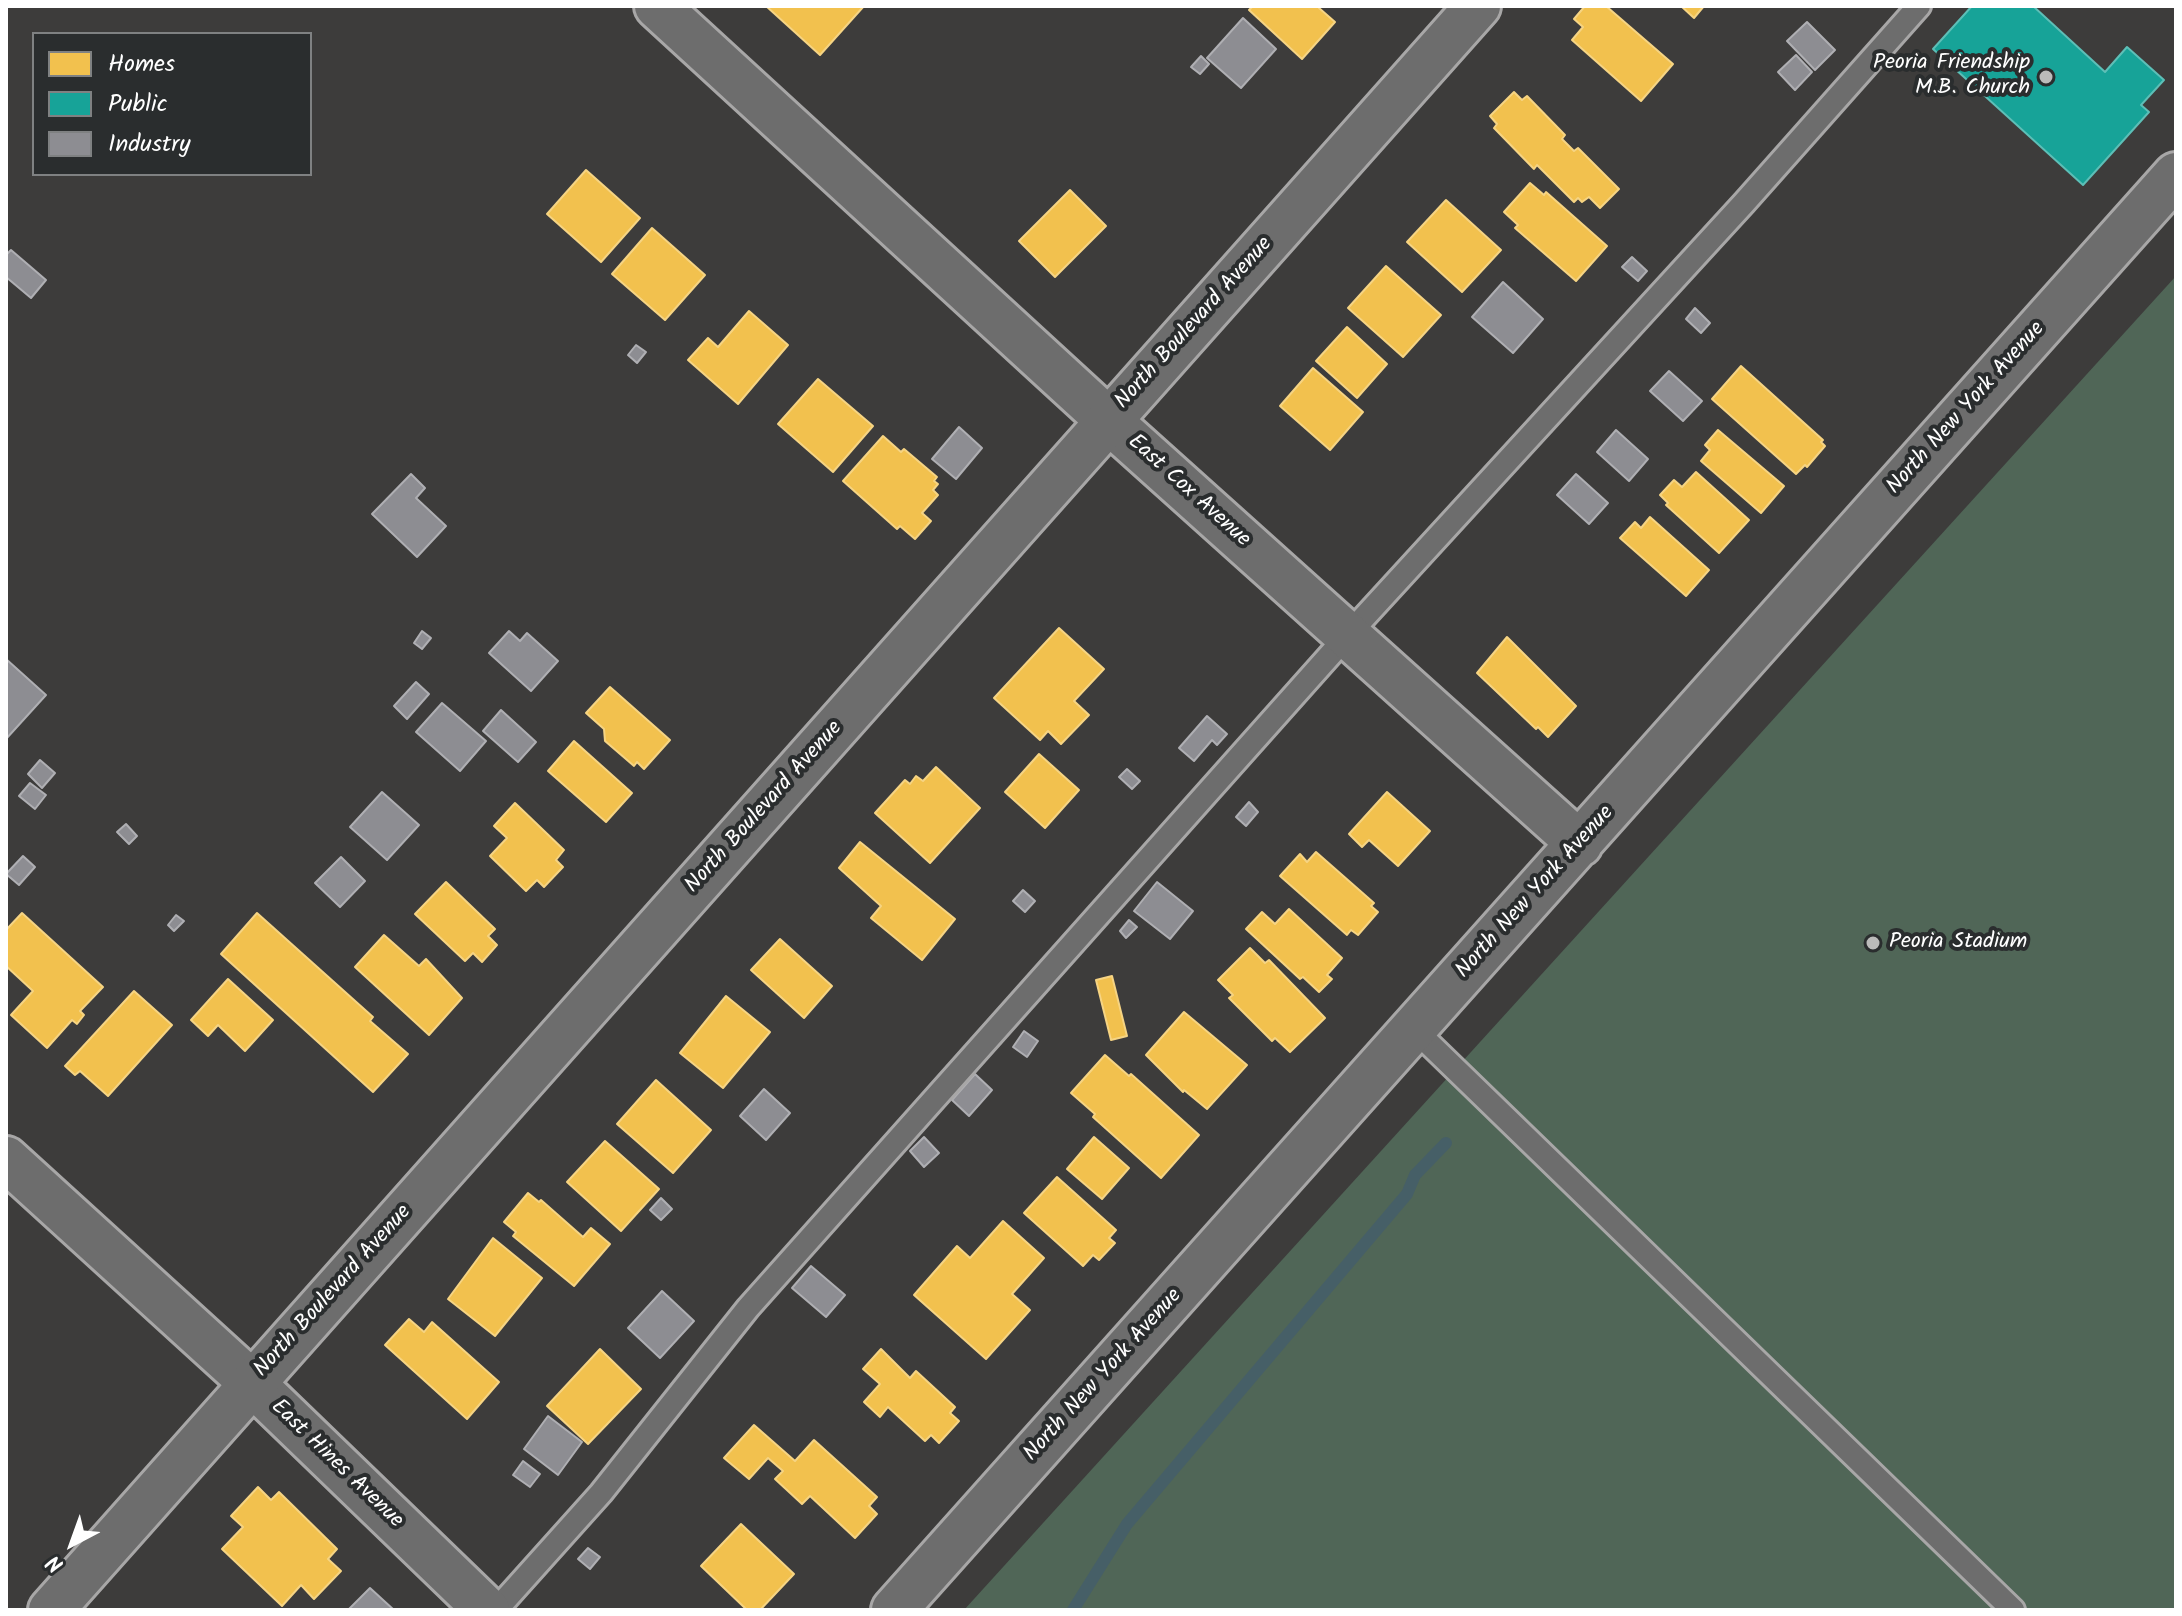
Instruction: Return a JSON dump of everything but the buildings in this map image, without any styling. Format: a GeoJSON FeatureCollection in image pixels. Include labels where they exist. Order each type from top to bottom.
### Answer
{"type":"FeatureCollection","features":[{"type":"Feature","properties":{"kind":"street","name":"East Cox Avenue"},"geometry":{"type":"LineString","coordinates":[[657,6],[1109,421],[1580,844]]}},
{"type":"Feature","properties":{"kind":"street","name":"North Boulevard Avenue"},"geometry":{"type":"LineString","coordinates":[[51,1610],[1109,421],[1465,11]]}},
{"type":"Feature","properties":{"kind":"street","name":"North New York Avenue"},"geometry":{"type":"LineString","coordinates":[[894,1610],[2176,175]]}},
{"type":"Feature","properties":{"kind":"street","name":"East Hines Avenue"},"geometry":{"type":"LineString","coordinates":[[6,1159],[253,1384],[487,1610]]}},
{"type":"Feature","properties":{"kind":"lane"},"geometry":{"type":"LineString","coordinates":[[496,1610],[601,1493],[748,1308],[1347,636],[1744,203],[1919,6]]}},
{"type":"Feature","properties":{"kind":"lane"},"geometry":{"type":"LineString","coordinates":[[1414,1029],[2013,1610]]}},
{"type":"Feature","properties":{"kind":"green space","name":"Peoria Stadium"},"geometry":{"type":"Polygon","coordinates":[[[2176,276],[2176,1610],[964,1610],[2176,276]]]}},
{"type":"Feature","properties":{"kind":"waterway"},"geometry":{"type":"LineString","coordinates":[[1073,1610],[1127,1524],[1407,1194],[1415,1175],[1446,1143]]}},
{"type":"Feature","properties":{"kind":"place","name":"Peoria Friendship M.B. Church"},"geometry":{"type":"Point","coordinates":[2046,77]}},
{"type":"Feature","properties":{"kind":"place","name":"Peoria Stadium"},"geometry":{"type":"Point","coordinates":[1873,943]}}]}
